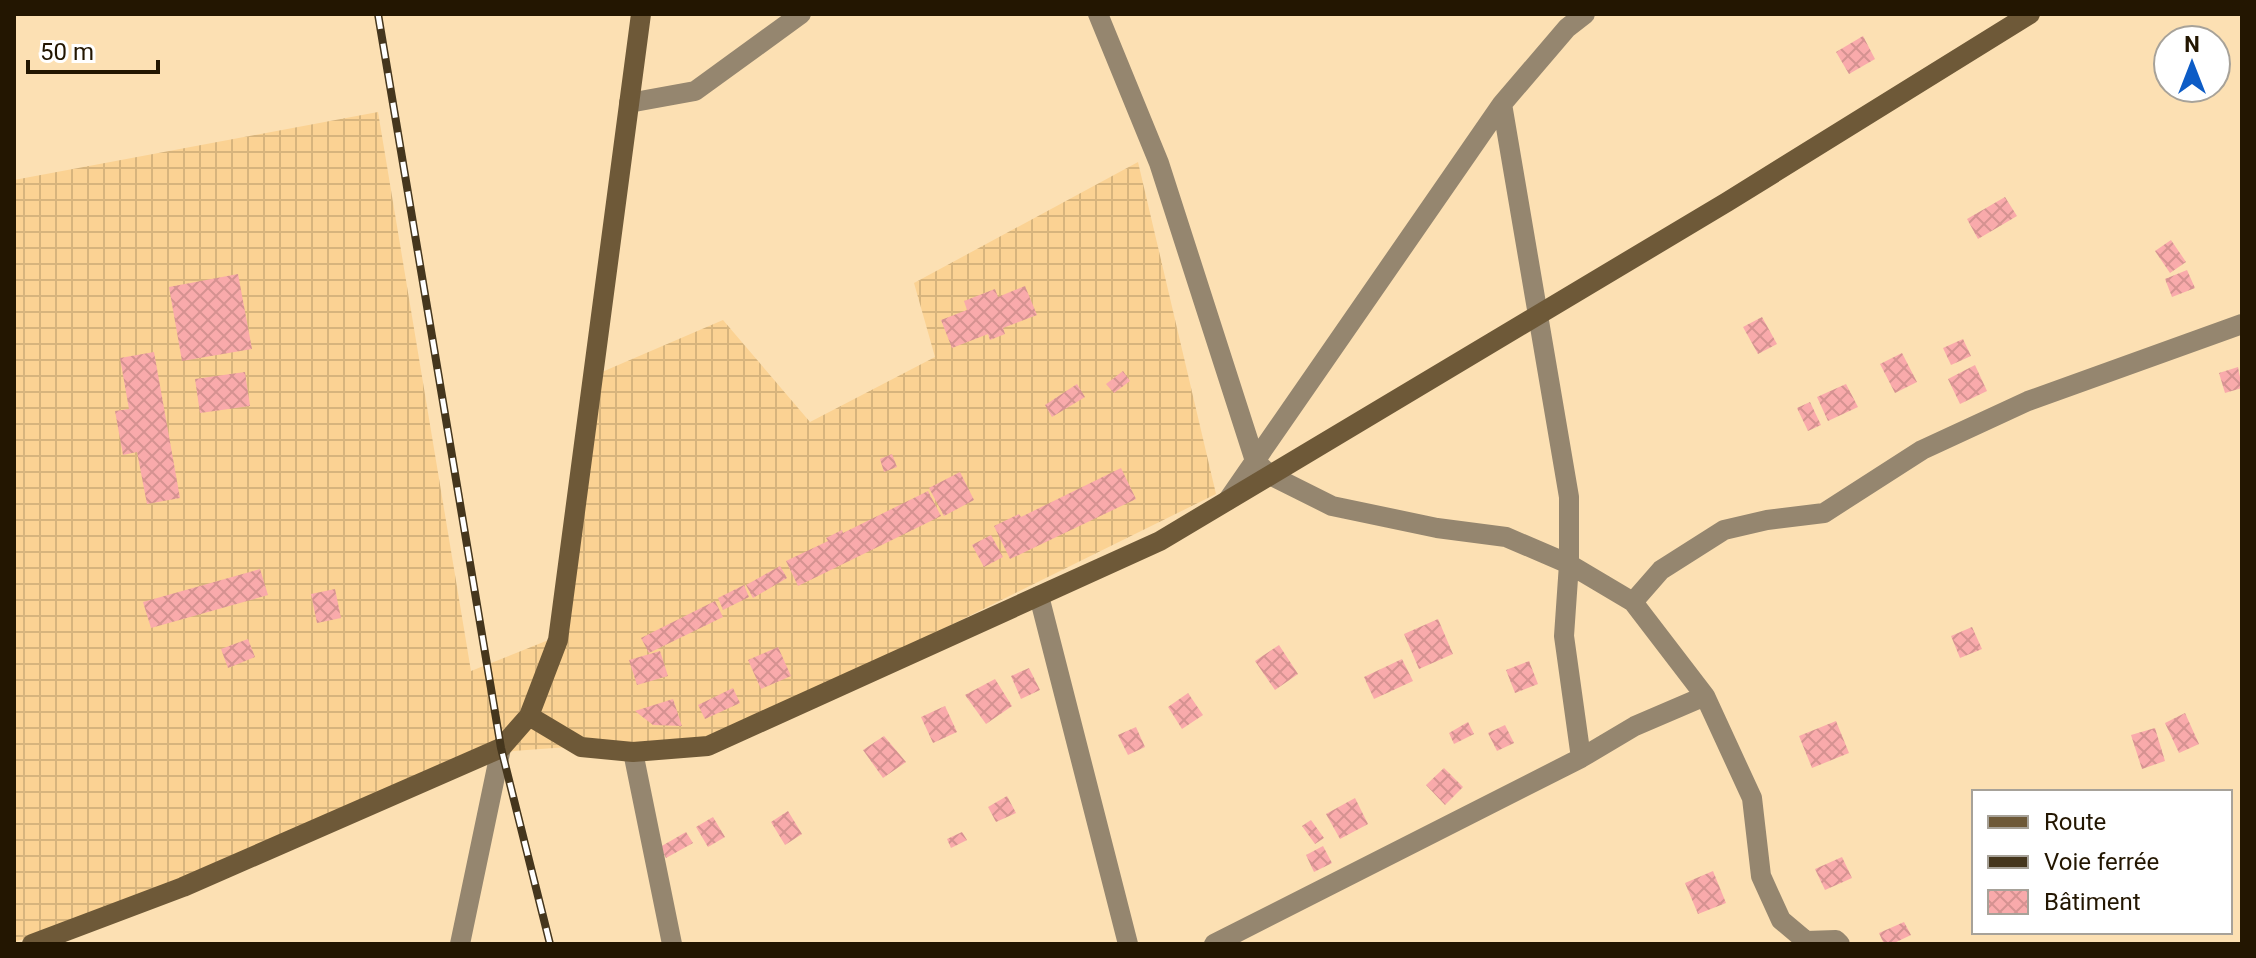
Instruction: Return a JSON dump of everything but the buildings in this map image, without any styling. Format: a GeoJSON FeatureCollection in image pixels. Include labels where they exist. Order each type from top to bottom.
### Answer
{"type":"FeatureCollection","features":[{"type":"Feature","properties":{"kind":"main road"},"geometry":{"type":"LineString","coordinates":[[32,944],[183,887],[501,748],[529,716],[558,640],[641,14]]}},
{"type":"Feature","properties":{"kind":"main road"},"geometry":{"type":"LineString","coordinates":[[529,716],[581,747],[633,752],[708,746],[1160,541],[1228,500],[1263,468],[1538,315],[2030,14]]}},
{"type":"Feature","properties":{"kind":"street"},"geometry":{"type":"LineString","coordinates":[[629,103],[695,91],[801,14]]}},
{"type":"Feature","properties":{"kind":"street"},"geometry":{"type":"LineString","coordinates":[[1098,14],[1159,163],[1263,468],[1332,506],[1437,528],[1506,537],[1569,564],[1633,602],[1705,696],[1752,798],[1761,876],[1781,920],[1806,941],[1836,940],[1840,944]]}},
{"type":"Feature","properties":{"kind":"street"},"geometry":{"type":"LineString","coordinates":[[1263,468],[1502,104],[1567,28],[1585,14]]}},
{"type":"Feature","properties":{"kind":"street"},"geometry":{"type":"LineString","coordinates":[[1502,104],[1569,497],[1569,564],[1564,636],[1581,758]]}},
{"type":"Feature","properties":{"kind":"street"},"geometry":{"type":"LineString","coordinates":[[1633,602],[1661,570],[1724,530],[1767,520],[1824,513],[1922,450],[2028,401],[2242,324]]}},
{"type":"Feature","properties":{"kind":"street"},"geometry":{"type":"LineString","coordinates":[[1039,596],[1128,944]]}},
{"type":"Feature","properties":{"kind":"street"},"geometry":{"type":"LineString","coordinates":[[1214,944],[1581,758],[1635,726],[1705,696]]}},
{"type":"Feature","properties":{"kind":"street"},"geometry":{"type":"LineString","coordinates":[[460,944],[501,748]]}},
{"type":"Feature","properties":{"kind":"street"},"geometry":{"type":"LineString","coordinates":[[633,752],[672,944]]}},
{"type":"Feature","properties":{"kind":"shaded area"},"geometry":{"type":"Polygon","coordinates":[[[378,112],[471,671],[551,639],[588,378],[723,320],[810,422],[935,357],[914,283],[1138,162],[1216,494],[878,661],[707,737],[513,751],[208,884],[14,942],[14,180],[378,112]]]}},
{"type":"Feature","properties":{"kind":"railway"},"geometry":{"type":"LineString","coordinates":[[378,14],[501,748],[550,944]]}}]}
